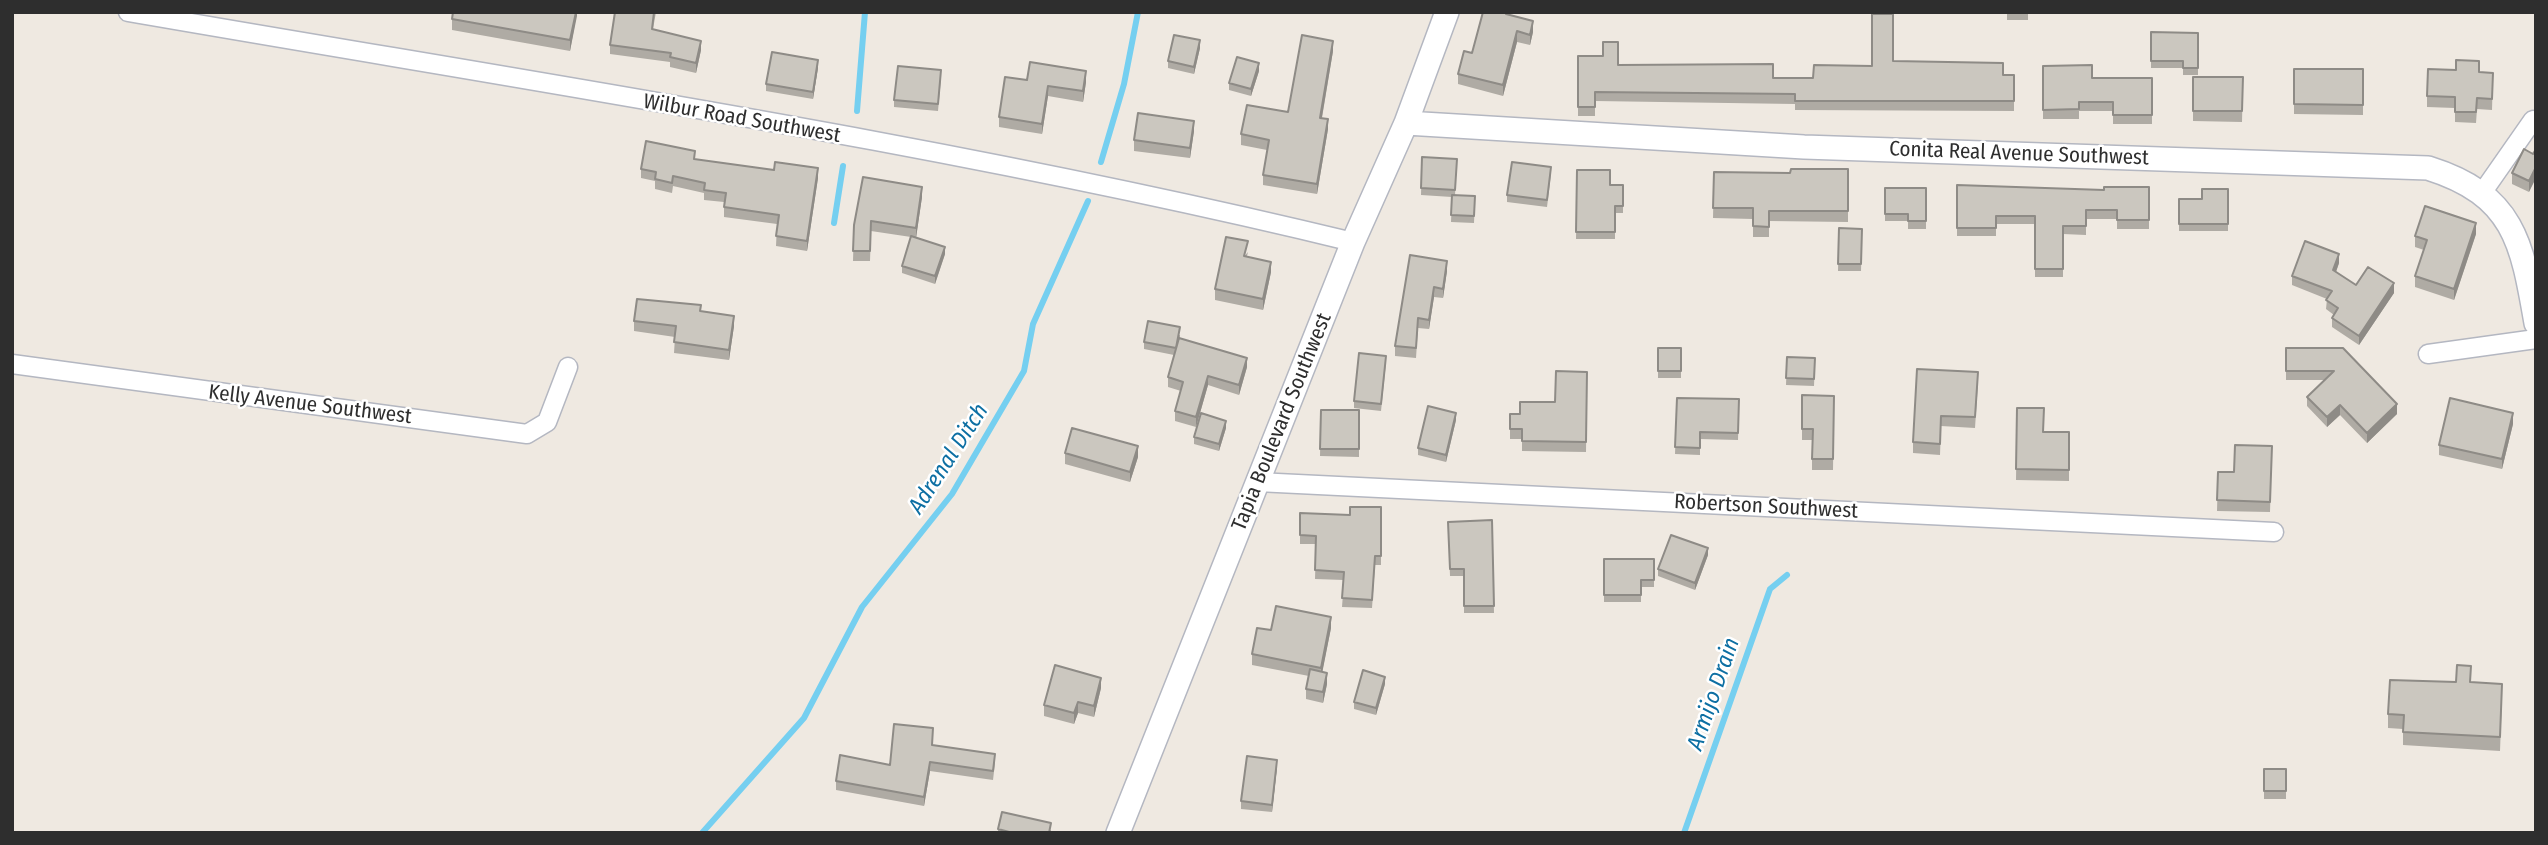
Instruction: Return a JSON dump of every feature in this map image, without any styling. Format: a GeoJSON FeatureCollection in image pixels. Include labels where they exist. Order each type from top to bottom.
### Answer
{"type":"FeatureCollection","features":[{"type":"Feature","properties":{"kind":"street","name":"Wilbur Road Southwest"},"geometry":{"type":"LineString","coordinates":[[128,12],[787,127],[1168,197],[1353,242]]}},
{"type":"Feature","properties":{"kind":"street","name":"Tapia Boulevard Southwest"},"geometry":{"type":"LineString","coordinates":[[1118,833],[1353,242],[1406,123],[1447,12]]}},
{"type":"Feature","properties":{"kind":"street"},"geometry":{"type":"LineString","coordinates":[[2482,192],[2533,120]]}},
{"type":"Feature","properties":{"kind":"street","name":"Conita Real Avenue Southwest"},"geometry":{"type":"LineString","coordinates":[[1406,123],[1804,147],[2412,166],[2449,175],[2482,192],[2506,218],[2513,231],[2533,295],[2536,323]]}},
{"type":"Feature","properties":{"kind":"street"},"geometry":{"type":"LineString","coordinates":[[2428,354],[2536,339]]}},
{"type":"Feature","properties":{"kind":"street","name":"Kelly Avenue Southwest"},"geometry":{"type":"LineString","coordinates":[[12,364],[527,434],[547,422],[568,368]]}},
{"type":"Feature","properties":{"kind":"street","name":"Robertson Southwest"},"geometry":{"type":"LineString","coordinates":[[1257,482],[2274,532]]}},
{"type":"Feature","properties":{"kind":"building"},"geometry":{"type":"Polygon","coordinates":[[[453,12],[576,12],[570,40],[452,19],[453,12]]]}},
{"type":"Feature","properties":{"kind":"building"},"geometry":{"type":"Polygon","coordinates":[[[615,12],[654,12],[652,29],[701,41],[696,63],[670,57],[671,53],[610,45],[615,12]]]}},
{"type":"Feature","properties":{"kind":"building"},"geometry":{"type":"Polygon","coordinates":[[[1483,12],[1507,12],[1506,14],[1533,21],[1530,35],[1517,31],[1503,85],[1458,74],[1464,51],[1472,53],[1483,12]]]}},
{"type":"Feature","properties":{"kind":"building"},"geometry":{"type":"Polygon","coordinates":[[[1872,14],[1893,14],[1893,61],[2003,63],[2003,75],[2014,75],[2014,101],[1795,101],[1795,94],[1595,92],[1595,107],[1578,107],[1578,56],[1603,56],[1603,42],[1618,42],[1618,65],[1773,64],[1773,78],[1813,78],[1814,65],[1872,66],[1872,14]]]}},
{"type":"Feature","properties":{"kind":"building"},"geometry":{"type":"Polygon","coordinates":[[[2151,32],[2198,33],[2198,68],[2183,68],[2183,61],[2151,61],[2151,32]]]}},
{"type":"Feature","properties":{"kind":"building"},"geometry":{"type":"Polygon","coordinates":[[[1174,35],[1200,40],[1194,67],[1168,61],[1174,35]]]}},
{"type":"Feature","properties":{"kind":"building"},"geometry":{"type":"Polygon","coordinates":[[[1302,35],[1333,41],[1320,118],[1328,119],[1317,184],[1263,175],[1269,140],[1241,134],[1247,105],[1288,112],[1302,35]]]}},
{"type":"Feature","properties":{"kind":"building"},"geometry":{"type":"Polygon","coordinates":[[[772,52],[818,60],[813,92],[766,84],[772,52]]]}},
{"type":"Feature","properties":{"kind":"building"},"geometry":{"type":"Polygon","coordinates":[[[1237,57],[1259,63],[1251,89],[1229,83],[1237,57]]]}},
{"type":"Feature","properties":{"kind":"building"},"geometry":{"type":"Polygon","coordinates":[[[2456,60],[2479,61],[2479,72],[2493,73],[2492,99],[2477,98],[2476,112],[2455,112],[2455,97],[2427,96],[2428,69],[2456,70],[2456,60]]]}},
{"type":"Feature","properties":{"kind":"building"},"geometry":{"type":"Polygon","coordinates":[[[1030,62],[1086,71],[1083,91],[1048,86],[1042,124],[999,117],[1005,77],[1027,80],[1030,62]]]}},
{"type":"Feature","properties":{"kind":"building"},"geometry":{"type":"Polygon","coordinates":[[[2092,65],[2092,78],[2152,78],[2152,115],[2113,115],[2113,102],[2079,102],[2079,109],[2043,110],[2043,66],[2092,65]]]}},
{"type":"Feature","properties":{"kind":"building"},"geometry":{"type":"Polygon","coordinates":[[[898,66],[941,70],[938,104],[894,100],[898,66]]]}},
{"type":"Feature","properties":{"kind":"building"},"geometry":{"type":"Polygon","coordinates":[[[2294,69],[2363,69],[2363,105],[2294,104],[2294,69]]]}},
{"type":"Feature","properties":{"kind":"building"},"geometry":{"type":"Polygon","coordinates":[[[2193,77],[2243,77],[2242,111],[2193,111],[2193,77]]]}},
{"type":"Feature","properties":{"kind":"building"},"geometry":{"type":"Polygon","coordinates":[[[1138,113],[1194,121],[1190,148],[1134,140],[1138,113]]]}},
{"type":"Feature","properties":{"kind":"building"},"geometry":{"type":"Polygon","coordinates":[[[646,141],[695,151],[694,159],[774,170],[775,162],[818,168],[807,241],[776,236],[779,215],[724,207],[726,193],[704,190],[705,183],[673,176],[672,183],[655,179],[656,172],[641,169],[646,141]]]}},
{"type":"Feature","properties":{"kind":"building"},"geometry":{"type":"Polygon","coordinates":[[[2524,149],[2533,154],[2536,149],[2536,167],[2529,181],[2512,173],[2524,149]]]}},
{"type":"Feature","properties":{"kind":"building"},"geometry":{"type":"Polygon","coordinates":[[[1422,157],[1457,159],[1455,190],[1421,188],[1422,157]]]}},
{"type":"Feature","properties":{"kind":"building"},"geometry":{"type":"Polygon","coordinates":[[[1512,162],[1551,167],[1547,200],[1507,195],[1512,162]]]}},
{"type":"Feature","properties":{"kind":"building"},"geometry":{"type":"Polygon","coordinates":[[[1791,169],[1848,169],[1848,211],[1769,211],[1769,227],[1753,226],[1753,208],[1713,208],[1714,172],[1790,173],[1791,169]]]}},
{"type":"Feature","properties":{"kind":"building"},"geometry":{"type":"Polygon","coordinates":[[[1577,170],[1610,170],[1610,185],[1623,185],[1623,206],[1615,206],[1615,232],[1576,232],[1577,170]]]}},
{"type":"Feature","properties":{"kind":"building"},"geometry":{"type":"Polygon","coordinates":[[[863,177],[922,187],[916,228],[871,221],[870,251],[853,251],[854,225],[863,177]]]}},
{"type":"Feature","properties":{"kind":"building"},"geometry":{"type":"Polygon","coordinates":[[[1957,185],[2104,190],[2104,187],[2149,187],[2149,220],[2117,220],[2117,210],[2086,210],[2086,226],[2063,226],[2063,269],[2035,269],[2035,216],[1996,216],[1996,228],[1957,228],[1957,185]]]}},
{"type":"Feature","properties":{"kind":"building"},"geometry":{"type":"Polygon","coordinates":[[[1885,188],[1926,188],[1926,221],[1908,221],[1908,214],[1885,214],[1885,188]]]}},
{"type":"Feature","properties":{"kind":"building"},"geometry":{"type":"Polygon","coordinates":[[[2202,189],[2228,189],[2228,224],[2179,224],[2179,199],[2202,199],[2202,189]]]}},
{"type":"Feature","properties":{"kind":"building"},"geometry":{"type":"Polygon","coordinates":[[[1452,195],[1475,196],[1474,216],[1451,215],[1452,195]]]}},
{"type":"Feature","properties":{"kind":"building"},"geometry":{"type":"Polygon","coordinates":[[[2425,206],[2476,223],[2454,289],[2415,276],[2427,240],[2415,236],[2425,206]]]}},
{"type":"Feature","properties":{"kind":"building"},"geometry":{"type":"Polygon","coordinates":[[[1839,228],[1862,229],[1861,264],[1838,264],[1839,228]]]}},
{"type":"Feature","properties":{"kind":"building"},"geometry":{"type":"Polygon","coordinates":[[[911,236],[945,247],[935,276],[902,266],[911,236]]]}},
{"type":"Feature","properties":{"kind":"building"},"geometry":{"type":"Polygon","coordinates":[[[1226,237],[1248,241],[1244,256],[1271,262],[1263,299],[1215,289],[1226,237]]]}},
{"type":"Feature","properties":{"kind":"building"},"geometry":{"type":"Polygon","coordinates":[[[2305,241],[2339,254],[2333,270],[2356,285],[2368,267],[2394,283],[2359,336],[2332,318],[2338,308],[2326,300],[2332,291],[2292,276],[2305,241]]]}},
{"type":"Feature","properties":{"kind":"building"},"geometry":{"type":"Polygon","coordinates":[[[1410,255],[1447,261],[1443,289],[1434,287],[1429,320],[1418,318],[1416,348],[1395,346],[1410,255]]]}},
{"type":"Feature","properties":{"kind":"building"},"geometry":{"type":"Polygon","coordinates":[[[637,299],[701,305],[700,311],[734,316],[729,350],[674,342],[676,326],[634,321],[637,299]]]}},
{"type":"Feature","properties":{"kind":"building"},"geometry":{"type":"Polygon","coordinates":[[[1148,321],[1180,327],[1176,348],[1144,342],[1148,321]]]}},
{"type":"Feature","properties":{"kind":"building"},"geometry":{"type":"Polygon","coordinates":[[[1179,338],[1247,358],[1239,385],[1208,376],[1196,417],[1175,411],[1183,382],[1168,377],[1179,338]]]}},
{"type":"Feature","properties":{"kind":"building"},"geometry":{"type":"Polygon","coordinates":[[[1658,348],[1681,348],[1681,371],[1658,371],[1658,348]]]}},
{"type":"Feature","properties":{"kind":"building"},"geometry":{"type":"Polygon","coordinates":[[[2286,348],[2343,348],[2397,404],[2367,433],[2340,405],[2327,417],[2307,397],[2334,371],[2286,371],[2286,348]]]}},
{"type":"Feature","properties":{"kind":"building"},"geometry":{"type":"Polygon","coordinates":[[[1359,353],[1386,356],[1381,404],[1354,401],[1359,353]]]}},
{"type":"Feature","properties":{"kind":"building"},"geometry":{"type":"Polygon","coordinates":[[[1787,357],[1815,358],[1814,379],[1786,378],[1787,357]]]}},
{"type":"Feature","properties":{"kind":"building"},"geometry":{"type":"Polygon","coordinates":[[[1917,369],[1978,372],[1975,417],[1941,416],[1940,444],[1913,442],[1917,369]]]}},
{"type":"Feature","properties":{"kind":"building"},"geometry":{"type":"Polygon","coordinates":[[[1556,371],[1587,372],[1586,442],[1522,441],[1522,429],[1510,429],[1510,414],[1520,414],[1520,402],[1555,402],[1556,371]]]}},
{"type":"Feature","properties":{"kind":"building"},"geometry":{"type":"Polygon","coordinates":[[[1802,395],[1834,396],[1833,459],[1812,459],[1813,429],[1802,429],[1802,395]]]}},
{"type":"Feature","properties":{"kind":"building"},"geometry":{"type":"Polygon","coordinates":[[[1677,398],[1739,399],[1738,433],[1700,432],[1700,448],[1675,447],[1677,398]]]}},
{"type":"Feature","properties":{"kind":"building"},"geometry":{"type":"Polygon","coordinates":[[[2450,398],[2513,413],[2502,459],[2439,445],[2450,398]]]}},
{"type":"Feature","properties":{"kind":"building"},"geometry":{"type":"Polygon","coordinates":[[[1428,406],[1456,413],[1446,455],[1418,448],[1428,406]]]}},
{"type":"Feature","properties":{"kind":"building"},"geometry":{"type":"Polygon","coordinates":[[[2017,408],[2044,408],[2043,432],[2069,432],[2069,470],[2016,469],[2017,408]]]}},
{"type":"Feature","properties":{"kind":"building"},"geometry":{"type":"Polygon","coordinates":[[[1321,410],[1359,410],[1359,449],[1320,449],[1321,410]]]}},
{"type":"Feature","properties":{"kind":"building"},"geometry":{"type":"Polygon","coordinates":[[[1201,413],[1226,421],[1219,444],[1194,437],[1201,413]]]}},
{"type":"Feature","properties":{"kind":"building"},"geometry":{"type":"Polygon","coordinates":[[[1072,428],[1138,446],[1130,472],[1065,453],[1072,428]]]}},
{"type":"Feature","properties":{"kind":"building"},"geometry":{"type":"Polygon","coordinates":[[[2235,445],[2272,446],[2270,502],[2217,500],[2218,472],[2234,472],[2235,445]]]}},
{"type":"Feature","properties":{"kind":"building"},"geometry":{"type":"Polygon","coordinates":[[[1350,507],[1381,507],[1381,556],[1375,556],[1372,600],[1342,598],[1344,572],[1315,570],[1316,536],[1300,535],[1300,513],[1350,515],[1350,507]]]}},
{"type":"Feature","properties":{"kind":"building"},"geometry":{"type":"Polygon","coordinates":[[[1492,520],[1494,606],[1464,606],[1464,569],[1450,569],[1448,522],[1492,520]]]}},
{"type":"Feature","properties":{"kind":"building"},"geometry":{"type":"Polygon","coordinates":[[[1671,535],[1708,548],[1695,583],[1658,569],[1671,535]]]}},
{"type":"Feature","properties":{"kind":"building"},"geometry":{"type":"Polygon","coordinates":[[[1604,559],[1654,559],[1654,580],[1641,580],[1641,595],[1604,595],[1604,559]]]}},
{"type":"Feature","properties":{"kind":"building"},"geometry":{"type":"Polygon","coordinates":[[[1276,606],[1331,617],[1321,668],[1252,654],[1257,628],[1271,630],[1276,606]]]}},
{"type":"Feature","properties":{"kind":"building"},"geometry":{"type":"Polygon","coordinates":[[[1055,665],[1101,678],[1094,706],[1078,702],[1074,713],[1044,705],[1055,665]]]}},
{"type":"Feature","properties":{"kind":"building"},"geometry":{"type":"Polygon","coordinates":[[[2457,665],[2471,666],[2470,682],[2502,684],[2500,737],[2403,732],[2404,715],[2388,714],[2390,680],[2456,682],[2457,665]]]}},
{"type":"Feature","properties":{"kind":"building"},"geometry":{"type":"Polygon","coordinates":[[[1310,669],[1327,673],[1323,692],[1306,689],[1310,669]]]}},
{"type":"Feature","properties":{"kind":"building"},"geometry":{"type":"Polygon","coordinates":[[[1363,670],[1385,677],[1376,708],[1354,702],[1363,670]]]}},
{"type":"Feature","properties":{"kind":"building"},"geometry":{"type":"Polygon","coordinates":[[[894,724],[933,728],[932,745],[995,754],[993,771],[930,762],[924,797],[836,781],[840,755],[890,765],[894,724]]]}},
{"type":"Feature","properties":{"kind":"building"},"geometry":{"type":"Polygon","coordinates":[[[1247,756],[1277,760],[1272,805],[1241,801],[1247,756]]]}},
{"type":"Feature","properties":{"kind":"building"},"geometry":{"type":"Polygon","coordinates":[[[2264,769],[2286,769],[2286,791],[2264,791],[2264,769]]]}},
{"type":"Feature","properties":{"kind":"building"},"geometry":{"type":"Polygon","coordinates":[[[1002,812],[1051,823],[1049,833],[1013,833],[998,829],[1002,812]]]}},
{"type":"Feature","properties":{"kind":"waterway"},"geometry":{"type":"LineString","coordinates":[[857,111],[865,12]]}},
{"type":"Feature","properties":{"kind":"waterway","name":"Adrenal Ditch"},"geometry":{"type":"LineString","coordinates":[[1101,162],[1124,84],[1138,12]]}},
{"type":"Feature","properties":{"kind":"waterway"},"geometry":{"type":"LineString","coordinates":[[834,223],[843,166]]}},
{"type":"Feature","properties":{"kind":"waterway","name":"Adrenal Ditch"},"geometry":{"type":"LineString","coordinates":[[702,833],[804,718],[862,607],[952,494],[1024,371],[1033,324],[1088,201]]}},
{"type":"Feature","properties":{"kind":"waterway","name":"Armijo Drain"},"geometry":{"type":"LineString","coordinates":[[1684,833],[1770,589],[1787,575]]}}]}
